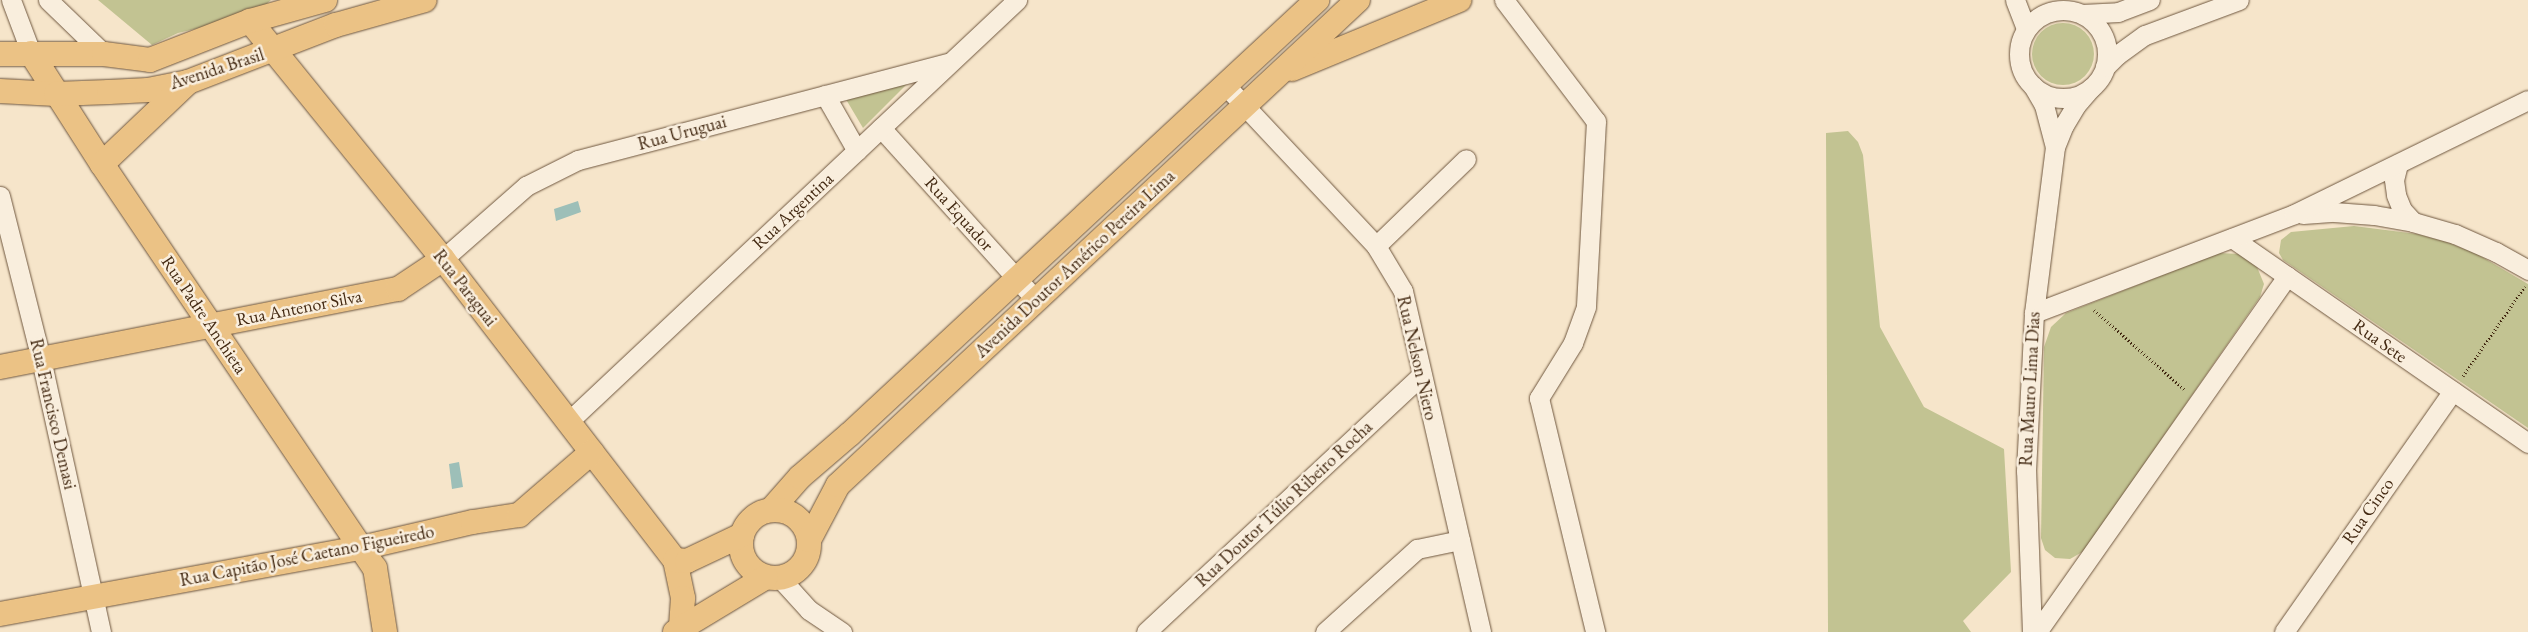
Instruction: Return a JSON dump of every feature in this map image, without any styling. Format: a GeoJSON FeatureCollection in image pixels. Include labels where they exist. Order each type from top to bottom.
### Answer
{"type":"FeatureCollection","features":[{"type":"Feature","properties":{"kind":"main road","name":"Avenida Brasil"},"geometry":{"type":"LineString","coordinates":[[0,54],[104,54],[150,60],[250,21],[326,0]]}},
{"type":"Feature","properties":{"kind":"main road","name":"Avenida Brasil"},"geometry":{"type":"LineString","coordinates":[[0,91],[56,94],[148,90],[188,82],[336,25],[425,0]]}},
{"type":"Feature","properties":{"kind":"main road","name":"Avenida Doutor Américo Pereira Lima"},"geometry":{"type":"LineString","coordinates":[[771,510],[800,477],[850,434],[1018,279],[1317,0]]}},
{"type":"Feature","properties":{"kind":"main road","name":"Avenida Doutor Américo Pereira Lima"},"geometry":{"type":"LineString","coordinates":[[809,540],[838,485],[1358,0]]}},
{"type":"Feature","properties":{"kind":"main road"},"geometry":{"type":"LineString","coordinates":[[1276,76],[1460,0]]}},
{"type":"Feature","properties":{"kind":"main road","name":"Rua Paraguai"},"geometry":{"type":"LineString","coordinates":[[250,21],[443,259],[674,560],[682,598],[678,629]]}},
{"type":"Feature","properties":{"kind":"main road","name":"Rua Padre Anchieta"},"geometry":{"type":"LineString","coordinates":[[31,53],[102,164],[375,568],[385,632]]}},
{"type":"Feature","properties":{"kind":"main road"},"geometry":{"type":"LineString","coordinates":[[102,164],[188,82]]}},
{"type":"Feature","properties":{"kind":"main road","name":"Rua Antenor Silva"},"geometry":{"type":"LineString","coordinates":[[0,367],[398,289],[443,259]]}},
{"type":"Feature","properties":{"kind":"main road","name":"Rua Capitão José Caetano Figueiredo"},"geometry":{"type":"LineString","coordinates":[[0,614],[361,548],[473,522],[518,516],[592,452]]}},
{"type":"Feature","properties":{"kind":"main road"},"geometry":{"type":"LineString","coordinates":[[678,629],[773,578],[792,574],[804,562],[808,553],[809,540],[804,527],[796,517],[784,512],[771,510],[758,515],[748,523],[742,535],[741,549],[745,562],[754,572],[773,578]]}},
{"type":"Feature","properties":{"kind":"main road"},"geometry":{"type":"LineString","coordinates":[[674,560],[687,561],[742,535]]}},
{"type":"Feature","properties":{"kind":"street","name":"Rua Padre Anchieta"},"geometry":{"type":"LineString","coordinates":[[11,0],[31,53]]}},
{"type":"Feature","properties":{"kind":"street"},"geometry":{"type":"LineString","coordinates":[[48,0],[104,54]]}},
{"type":"Feature","properties":{"kind":"street","name":"Rua Argentina"},"geometry":{"type":"LineString","coordinates":[[568,421],[1017,0]]}},
{"type":"Feature","properties":{"kind":"street"},"geometry":{"type":"LineString","coordinates":[[1504,0],[1596,121],[1586,307],[1573,343],[1538,398],[1595,632]]}},
{"type":"Feature","properties":{"kind":"street"},"geometry":{"type":"LineString","coordinates":[[2015,0],[2026,29]]}},
{"type":"Feature","properties":{"kind":"street"},"geometry":{"type":"LineString","coordinates":[[2082,14],[2118,12],[2150,0]]}},
{"type":"Feature","properties":{"kind":"street"},"geometry":{"type":"LineString","coordinates":[[2055,147],[2064,125],[2076,105],[2117,54],[2145,35],[2239,0]]}},
{"type":"Feature","properties":{"kind":"street"},"geometry":{"type":"LineString","coordinates":[[2055,147],[2051,126],[2033,86],[2020,65],[2020,40],[2026,29],[2055,5],[2082,14],[2092,21],[2100,31],[2107,55],[2105,67]]}},
{"type":"Feature","properties":{"kind":"street","name":"Rua Uruguai"},"geometry":{"type":"LineString","coordinates":[[443,259],[526,186],[578,160],[949,63]]}},
{"type":"Feature","properties":{"kind":"street","name":"Rua Nelson Niero"},"geometry":{"type":"LineString","coordinates":[[1225,85],[1376,246],[1402,291],[1482,632]]}},
{"type":"Feature","properties":{"kind":"street"},"geometry":{"type":"LineString","coordinates":[[2033,86],[2044,93],[2062,97],[2080,94],[2091,88]]}},
{"type":"Feature","properties":{"kind":"street"},"geometry":{"type":"LineString","coordinates":[[825,95],[857,151]]}},
{"type":"Feature","properties":{"kind":"street"},"geometry":{"type":"LineString","coordinates":[[2034,313],[2294,214],[2528,100]]}},
{"type":"Feature","properties":{"kind":"street","name":"Rua Equador"},"geometry":{"type":"LineString","coordinates":[[881,128],[1038,300]]}},
{"type":"Feature","properties":{"kind":"street","name":"Rua Mauro Lima Dias"},"geometry":{"type":"LineString","coordinates":[[2032,632],[2026,471],[2034,313],[2055,147]]}},
{"type":"Feature","properties":{"kind":"street"},"geometry":{"type":"LineString","coordinates":[[1376,246],[1466,159]]}},
{"type":"Feature","properties":{"kind":"street"},"geometry":{"type":"LineString","coordinates":[[2398,164],[2394,180],[2396,195],[2402,210],[2413,222]]}},
{"type":"Feature","properties":{"kind":"street","name":"Rua Francisco Demasi"},"geometry":{"type":"LineString","coordinates":[[0,196],[41,359],[101,632]]}},
{"type":"Feature","properties":{"kind":"street"},"geometry":{"type":"LineString","coordinates":[[2294,214],[2334,212],[2374,214],[2413,222],[2455,234],[2496,252],[2528,270]]}},
{"type":"Feature","properties":{"kind":"street","name":"Rua Sete"},"geometry":{"type":"LineString","coordinates":[[2232,238],[2528,443]]}},
{"type":"Feature","properties":{"kind":"street"},"geometry":{"type":"LineString","coordinates":[[2037,632],[2287,276]]}},
{"type":"Feature","properties":{"kind":"street","name":"Rua Doutor Túlio Ribeiro Rocha"},"geometry":{"type":"LineString","coordinates":[[1146,632],[1422,375]]}},
{"type":"Feature","properties":{"kind":"street","name":"Rua Cinco"},"geometry":{"type":"LineString","coordinates":[[2284,632],[2453,391]]}},
{"type":"Feature","properties":{"kind":"street"},"geometry":{"type":"LineString","coordinates":[[1325,632],[1417,549],[1460,540]]}},
{"type":"Feature","properties":{"kind":"street"},"geometry":{"type":"LineString","coordinates":[[773,578],[809,610],[842,632]]}},
{"type":"Feature","properties":{"kind":"path"},"geometry":{"type":"LineString","coordinates":[[2453,391],[2528,282]]}},
{"type":"Feature","properties":{"kind":"path"},"geometry":{"type":"LineString","coordinates":[[2078,296],[2198,402]]}},
{"type":"Feature","properties":{"kind":"green space"},"geometry":{"type":"Polygon","coordinates":[[[98,0],[271,0],[254,15],[178,33],[152,45],[98,0]]]}},
{"type":"Feature","properties":{"kind":"green space"},"geometry":{"type":"Polygon","coordinates":[[[2057,23],[2069,23],[2085,32],[2092,42],[2094,54],[2092,66],[2085,76],[2069,85],[2057,85],[2046,80],[2037,71],[2032,60],[2032,48],[2037,37],[2046,28],[2057,23]]]}},
{"type":"Feature","properties":{"kind":"green space"},"geometry":{"type":"Polygon","coordinates":[[[908,83],[863,128],[844,96],[908,83]]]}},
{"type":"Feature","properties":{"kind":"green space"},"geometry":{"type":"Polygon","coordinates":[[[1848,131],[1858,142],[1863,155],[1880,327],[1924,407],[2004,449],[2011,572],[1963,621],[1971,632],[1828,632],[1826,133],[1848,131]]]}},
{"type":"Feature","properties":{"kind":"green space"},"geometry":{"type":"Polygon","coordinates":[[[2354,226],[2417,234],[2447,242],[2477,254],[2528,284],[2528,428],[2283,260],[2279,253],[2281,240],[2291,232],[2354,226]]]}},
{"type":"Feature","properties":{"kind":"green space"},"geometry":{"type":"Polygon","coordinates":[[[2219,253],[2240,254],[2257,267],[2264,284],[2260,297],[2084,551],[2070,559],[2055,558],[2045,550],[2041,538],[2044,347],[2051,327],[2066,313],[2219,253]]]}},
{"type":"Feature","properties":{"kind":"water"},"geometry":{"type":"Polygon","coordinates":[[[578,201],[581,212],[556,221],[554,209],[578,201]]]}},
{"type":"Feature","properties":{"kind":"water"},"geometry":{"type":"Polygon","coordinates":[[[459,462],[463,487],[452,489],[449,464],[459,462]]]}}]}
